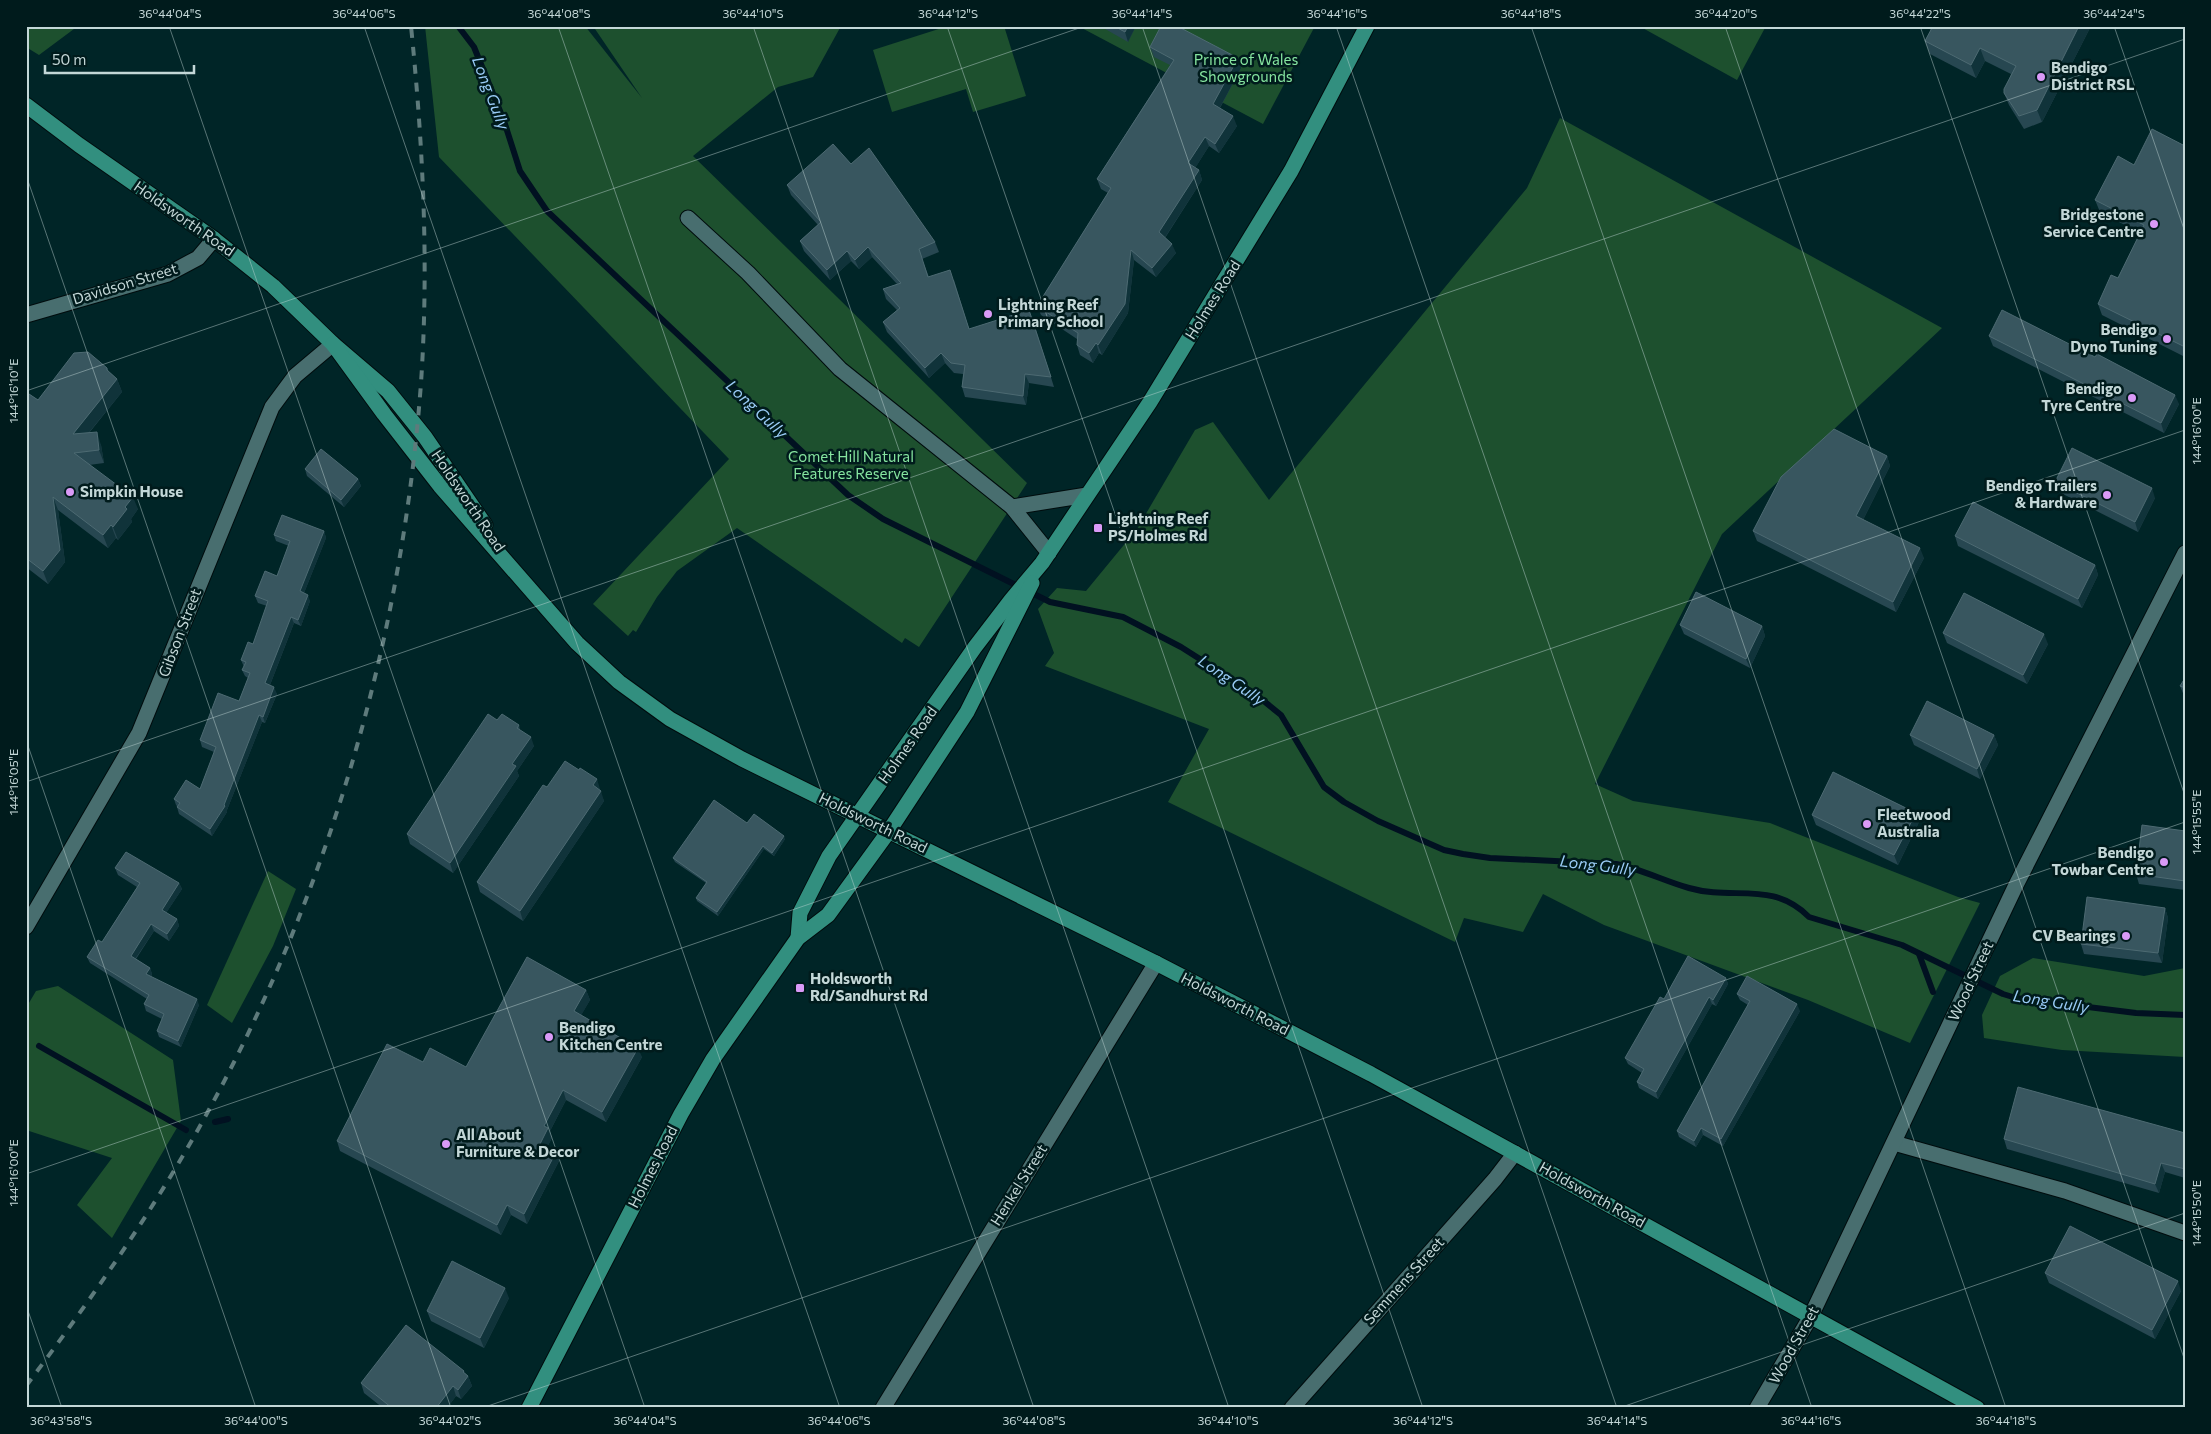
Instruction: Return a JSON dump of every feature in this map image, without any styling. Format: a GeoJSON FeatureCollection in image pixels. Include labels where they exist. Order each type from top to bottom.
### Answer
{"type":"FeatureCollection","features":[{"type":"Feature","properties":{"kind":"main road","name":"Holmes Road"},"geometry":{"type":"LineString","coordinates":[[798,938],[800,913],[829,856],[1016,602],[1150,402],[1291,171],[1367,26]]}},
{"type":"Feature","properties":{"kind":"main road","name":"Holdsworth Road"},"geometry":{"type":"LineString","coordinates":[[26,105],[79,145],[214,239],[273,286],[333,344],[440,486],[577,643],[598,664],[670,720],[742,759],[1156,963],[1371,1074],[1977,1408]]}},
{"type":"Feature","properties":{"kind":"main road","name":"Holmes Road"},"geometry":{"type":"LineString","coordinates":[[529,1408],[691,1095],[720,1049],[798,938],[828,915],[889,831],[967,712],[1016,602]]}},
{"type":"Feature","properties":{"kind":"street"},"geometry":{"type":"LineString","coordinates":[[688,218],[780,304],[840,369],[1012,507],[1045,558]]}},
{"type":"Feature","properties":{"kind":"street","name":"Davidson Street"},"geometry":{"type":"LineString","coordinates":[[26,314],[168,274],[198,258],[214,239]]}},
{"type":"Feature","properties":{"kind":"street","name":"Gibson Street"},"geometry":{"type":"LineString","coordinates":[[26,927],[139,733],[272,407],[295,376],[333,344]]}},
{"type":"Feature","properties":{"kind":"street"},"geometry":{"type":"LineString","coordinates":[[1012,507],[1087,495]]}},
{"type":"Feature","properties":{"kind":"street","name":"Wood Street"},"geometry":{"type":"LineString","coordinates":[[1757,1408],[1812,1316],[2021,876],[2185,553]]}},
{"type":"Feature","properties":{"kind":"street","name":"Henkel Street"},"geometry":{"type":"LineString","coordinates":[[883,1408],[1156,963]]}},
{"type":"Feature","properties":{"kind":"street"},"geometry":{"type":"LineString","coordinates":[[1894,1142],[2066,1191],[2185,1233]]}},
{"type":"Feature","properties":{"kind":"street","name":"Semmens Street"},"geometry":{"type":"LineString","coordinates":[[1292,1408],[1495,1179],[1515,1153]]}},
{"type":"Feature","properties":{"kind":"green space"},"geometry":{"type":"Polygon","coordinates":[[[26,26],[78,26],[39,55],[26,47],[26,26]]]}},
{"type":"Feature","properties":{"kind":"green space","name":"Comet Hill Natural Features Reserve"},"geometry":{"type":"Polygon","coordinates":[[[425,26],[585,26],[642,98],[593,26],[841,26],[813,77],[778,87],[693,156],[1027,483],[919,647],[905,638],[902,643],[737,528],[677,571],[657,597],[636,632],[633,630],[628,636],[593,604],[729,459],[439,157],[425,26]]]}},
{"type":"Feature","properties":{"kind":"green space"},"geometry":{"type":"Polygon","coordinates":[[[948,26],[1004,26],[1026,96],[973,112],[966,89],[892,112],[873,50],[948,26]]]}},
{"type":"Feature","properties":{"kind":"green space","name":"Prince of Wales Showgrounds"},"geometry":{"type":"Polygon","coordinates":[[[1078,26],[1315,26],[1263,124],[1078,26]]]}},
{"type":"Feature","properties":{"kind":"green space"},"geometry":{"type":"Polygon","coordinates":[[[1639,26],[1766,26],[1737,80],[1639,26]]]}},
{"type":"Feature","properties":{"kind":"green space"},"geometry":{"type":"Polygon","coordinates":[[[1560,118],[1942,328],[1722,534],[1595,784],[1633,801],[1770,823],[1958,897],[1980,903],[1910,1043],[1808,1000],[1604,925],[1543,894],[1523,932],[1464,918],[1455,942],[1168,802],[1209,729],[1045,666],[1054,653],[1038,609],[1057,588],[1086,591],[1137,529],[1195,430],[1213,422],[1269,500],[1527,188],[1560,118]]]}},
{"type":"Feature","properties":{"kind":"green space"},"geometry":{"type":"Polygon","coordinates":[[[268,871],[296,889],[273,946],[232,1023],[207,1005],[268,871]]]}},
{"type":"Feature","properties":{"kind":"green space"},"geometry":{"type":"Polygon","coordinates":[[[2033,958],[2144,976],[2185,968],[2185,1057],[2062,1050],[1984,1038],[1982,1015],[2000,976],[2033,958]]]}},
{"type":"Feature","properties":{"kind":"green space"},"geometry":{"type":"Polygon","coordinates":[[[58,986],[173,1060],[181,1121],[112,1238],[77,1205],[112,1158],[26,1130],[26,1008],[36,991],[58,986]]]}},
{"type":"Feature","properties":{"kind":"building"},"geometry":{"type":"Polygon","coordinates":[[[1114,26],[1128,26],[1125,32],[1114,26]]]}},
{"type":"Feature","properties":{"kind":"building"},"geometry":{"type":"Polygon","coordinates":[[[1161,26],[1177,26],[1238,58],[1213,104],[1233,116],[1215,144],[1205,137],[1188,163],[1199,170],[1159,232],[1172,244],[1152,268],[1131,250],[1125,304],[1098,345],[1096,343],[1089,353],[1077,345],[1078,333],[1037,306],[1111,188],[1097,179],[1174,60],[1150,47],[1161,26]]]}},
{"type":"Feature","properties":{"kind":"building","name":"Bendigo District RSL"},"geometry":{"type":"Polygon","coordinates":[[[1933,26],[2079,26],[2037,110],[2019,116],[2004,93],[2004,89],[2016,66],[1980,48],[1971,65],[1925,41],[1933,26]]]}},
{"type":"Feature","properties":{"kind":"building","name":"Bridgestone Service Centre"},"geometry":{"type":"Polygon","coordinates":[[[2152,129],[2185,146],[2185,347],[2098,304],[2111,275],[2118,278],[2144,225],[2095,200],[2118,156],[2134,165],[2152,129]]]}},
{"type":"Feature","properties":{"kind":"building"},"geometry":{"type":"Polygon","coordinates":[[[833,144],[851,164],[869,148],[935,242],[919,249],[928,277],[950,270],[969,329],[1029,310],[1051,377],[1025,374],[1023,396],[962,387],[965,365],[951,363],[941,353],[925,368],[883,322],[900,308],[883,289],[901,283],[868,247],[855,260],[847,251],[827,270],[800,241],[821,222],[787,185],[833,144]]]}},
{"type":"Feature","properties":{"kind":"building"},"geometry":{"type":"Polygon","coordinates":[[[2002,310],[2095,357],[2097,354],[2175,395],[2161,423],[1989,336],[2002,310]]]}},
{"type":"Feature","properties":{"kind":"building","name":"Simpkin House"},"geometry":{"type":"Polygon","coordinates":[[[88,352],[117,379],[73,434],[97,432],[99,450],[74,453],[133,497],[125,507],[127,509],[113,527],[111,525],[103,535],[53,497],[60,550],[43,571],[26,558],[26,392],[38,400],[74,353],[88,352]]]}},
{"type":"Feature","properties":{"kind":"building"},"geometry":{"type":"Polygon","coordinates":[[[1834,429],[1887,456],[1856,516],[1920,548],[1893,602],[1753,531],[1781,477],[1834,429]]]}},
{"type":"Feature","properties":{"kind":"building","name":"Bendigo Trailers & Hardware"},"geometry":{"type":"Polygon","coordinates":[[[2072,448],[2152,488],[2135,522],[2055,482],[2072,448]]]}},
{"type":"Feature","properties":{"kind":"building"},"geometry":{"type":"Polygon","coordinates":[[[321,449],[358,479],[341,500],[305,469],[321,449]]]}},
{"type":"Feature","properties":{"kind":"building"},"geometry":{"type":"Polygon","coordinates":[[[1973,502],[2095,565],[2078,599],[1955,536],[1973,502]]]}},
{"type":"Feature","properties":{"kind":"building"},"geometry":{"type":"Polygon","coordinates":[[[282,515],[324,531],[300,591],[308,595],[298,620],[291,617],[265,683],[274,687],[263,717],[259,715],[225,806],[210,829],[177,807],[180,803],[174,799],[186,780],[200,789],[216,747],[200,740],[218,693],[239,701],[250,673],[242,670],[246,662],[241,660],[248,642],[253,644],[268,601],[255,596],[265,571],[277,576],[290,541],[274,535],[282,515]]]}},
{"type":"Feature","properties":{"kind":"building"},"geometry":{"type":"Polygon","coordinates":[[[1696,592],[1762,626],[1746,659],[1680,625],[1696,592]]]}},
{"type":"Feature","properties":{"kind":"building"},"geometry":{"type":"Polygon","coordinates":[[[1964,593],[2044,634],[2023,675],[1943,633],[1964,593]]]}},
{"type":"Feature","properties":{"kind":"building"},"geometry":{"type":"Polygon","coordinates":[[[2185,678],[2185,688],[2180,686],[2185,678]]]}},
{"type":"Feature","properties":{"kind":"building"},"geometry":{"type":"Polygon","coordinates":[[[1927,701],[1994,735],[1977,769],[1910,735],[1927,701]]]}},
{"type":"Feature","properties":{"kind":"building"},"geometry":{"type":"Polygon","coordinates":[[[488,714],[497,720],[502,714],[519,725],[517,728],[531,737],[512,764],[516,766],[450,863],[407,834],[488,714]]]}},
{"type":"Feature","properties":{"kind":"building"},"geometry":{"type":"Polygon","coordinates":[[[565,761],[597,779],[593,785],[601,791],[520,911],[477,882],[543,785],[547,787],[565,761]]]}},
{"type":"Feature","properties":{"kind":"building","name":"Fleetwood Australia"},"geometry":{"type":"Polygon","coordinates":[[[1833,772],[1916,813],[1894,855],[1812,815],[1833,772]]]}},
{"type":"Feature","properties":{"kind":"building"},"geometry":{"type":"Polygon","coordinates":[[[714,800],[747,823],[754,814],[784,836],[772,853],[763,846],[717,912],[696,898],[707,882],[673,858],[714,800]]]}},
{"type":"Feature","properties":{"kind":"building","name":"Bendigo Towbar Centre"},"geometry":{"type":"Polygon","coordinates":[[[2142,825],[2185,831],[2185,881],[2136,874],[2142,825]]]}},
{"type":"Feature","properties":{"kind":"building"},"geometry":{"type":"Polygon","coordinates":[[[126,852],[179,883],[162,910],[177,919],[167,934],[151,924],[131,956],[150,968],[146,974],[197,999],[178,1041],[157,1031],[164,1014],[144,1004],[149,995],[87,957],[98,940],[102,942],[140,883],[115,868],[126,852]]]}},
{"type":"Feature","properties":{"kind":"building","name":"CV Bearings"},"geometry":{"type":"Polygon","coordinates":[[[2087,897],[2165,908],[2158,953],[2081,944],[2087,897]]]}},
{"type":"Feature","properties":{"kind":"building"},"geometry":{"type":"Polygon","coordinates":[[[1688,956],[1726,978],[1713,1000],[1709,997],[1656,1092],[1637,1082],[1644,1069],[1625,1058],[1660,997],[1664,999],[1688,956]]]}},
{"type":"Feature","properties":{"kind":"building"},"geometry":{"type":"Polygon","coordinates":[[[527,957],[586,990],[574,1011],[638,1048],[602,1112],[563,1090],[544,1126],[548,1128],[540,1144],[556,1152],[524,1214],[507,1205],[497,1225],[337,1141],[387,1044],[423,1062],[430,1048],[466,1067],[527,957]]]}},
{"type":"Feature","properties":{"kind":"building"},"geometry":{"type":"Polygon","coordinates":[[[1747,976],[1797,1004],[1721,1139],[1701,1128],[1694,1141],[1677,1131],[1750,1001],[1737,994],[1747,976]]]}},
{"type":"Feature","properties":{"kind":"building"},"geometry":{"type":"Polygon","coordinates":[[[2018,1087],[2185,1133],[2185,1169],[2161,1163],[2155,1184],[2004,1139],[2018,1087]]]}},
{"type":"Feature","properties":{"kind":"building"},"geometry":{"type":"Polygon","coordinates":[[[2070,1226],[2178,1281],[2152,1330],[2045,1273],[2070,1226]]]}},
{"type":"Feature","properties":{"kind":"building"},"geometry":{"type":"Polygon","coordinates":[[[452,1261],[505,1288],[480,1338],[427,1311],[452,1261]]]}},
{"type":"Feature","properties":{"kind":"building"},"geometry":{"type":"Polygon","coordinates":[[[406,1325],[468,1376],[458,1390],[453,1386],[436,1408],[392,1408],[361,1383],[406,1325]]]}},
{"type":"Feature","properties":{"kind":"waterway","name":"Long Gully"},"geometry":{"type":"LineString","coordinates":[[458,26],[474,47],[504,121],[520,171],[547,211],[848,495],[883,519],[1050,602],[1123,617],[1181,647],[1255,694],[1281,715],[1324,787],[1344,802],[1378,821],[1444,850],[1490,858],[1616,864],[1689,888],[1722,893],[1767,895],[1781,899],[1795,906],[1809,917],[1902,945],[2003,994],[2016,998],[2136,1013],[2185,1015]]}},
{"type":"Feature","properties":{"kind":"waterway"},"geometry":{"type":"LineString","coordinates":[[1919,954],[1933,992]]}},
{"type":"Feature","properties":{"kind":"waterway"},"geometry":{"type":"LineString","coordinates":[[39,1046],[186,1130]]}},
{"type":"Feature","properties":{"kind":"waterway"},"geometry":{"type":"LineString","coordinates":[[215,1122],[228,1119]]}},
{"type":"Feature","properties":{"kind":"railway"},"geometry":{"type":"LineString","coordinates":[[26,1386],[118,1259],[200,1126],[245,1040],[285,951],[321,859],[351,766],[376,672],[396,576],[411,480],[421,383],[425,249],[424,204],[411,26]]}},
{"type":"Feature","properties":{"kind":"place","name":"Bendigo District RSL"},"geometry":{"type":"Point","coordinates":[2041,77]}},
{"type":"Feature","properties":{"kind":"place","name":"Bridgestone Service Centre"},"geometry":{"type":"Point","coordinates":[2154,224]}},
{"type":"Feature","properties":{"kind":"place","name":"Lightning Reef Primary School"},"geometry":{"type":"Point","coordinates":[988,314]}},
{"type":"Feature","properties":{"kind":"place","name":"Bendigo Dyno Tuning"},"geometry":{"type":"Point","coordinates":[2167,339]}},
{"type":"Feature","properties":{"kind":"place","name":"Bendigo Tyre Centre"},"geometry":{"type":"Point","coordinates":[2132,398]}},
{"type":"Feature","properties":{"kind":"place","name":"Simpkin House"},"geometry":{"type":"Point","coordinates":[70,492]}},
{"type":"Feature","properties":{"kind":"place","name":"Bendigo Trailers & Hardware"},"geometry":{"type":"Point","coordinates":[2107,495]}},
{"type":"Feature","properties":{"kind":"place","name":"Lightning Reef PS/Holmes Rd"},"geometry":{"type":"Point","coordinates":[1098,528]}},
{"type":"Feature","properties":{"kind":"place","name":"Fleetwood Australia"},"geometry":{"type":"Point","coordinates":[1867,824]}},
{"type":"Feature","properties":{"kind":"place","name":"Bendigo Towbar Centre"},"geometry":{"type":"Point","coordinates":[2164,862]}},
{"type":"Feature","properties":{"kind":"place","name":"CV Bearings"},"geometry":{"type":"Point","coordinates":[2126,936]}},
{"type":"Feature","properties":{"kind":"place","name":"Holdsworth Rd/Sandhurst Rd"},"geometry":{"type":"Point","coordinates":[800,988]}},
{"type":"Feature","properties":{"kind":"place","name":"Bendigo Kitchen Centre"},"geometry":{"type":"Point","coordinates":[549,1037]}},
{"type":"Feature","properties":{"kind":"place","name":"All About Furniture & Decor"},"geometry":{"type":"Point","coordinates":[446,1144]}}]}
